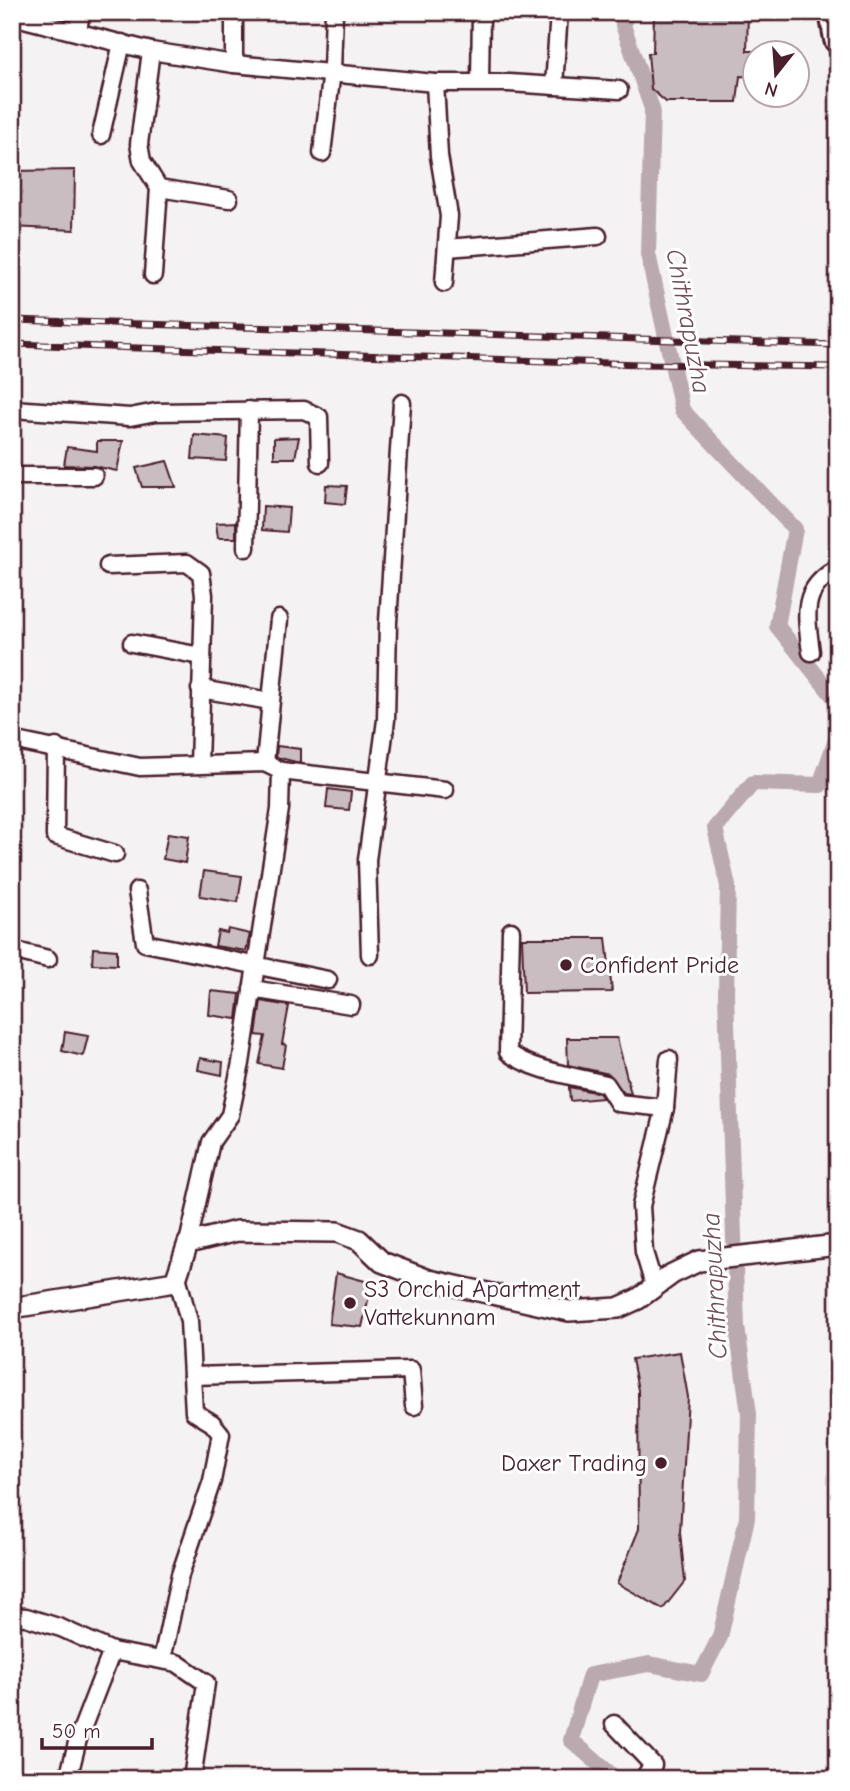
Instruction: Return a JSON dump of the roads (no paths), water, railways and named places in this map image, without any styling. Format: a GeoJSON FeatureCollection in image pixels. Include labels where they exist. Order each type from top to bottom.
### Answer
{"type":"FeatureCollection","features":[{"type":"Feature","properties":{"kind":"highway"},"geometry":{"type":"LineString","coordinates":[[834,12],[838,40]]}},
{"type":"Feature","properties":{"kind":"street"},"geometry":{"type":"LineString","coordinates":[[78,31],[81,12]]}},
{"type":"Feature","properties":{"kind":"street"},"geometry":{"type":"LineString","coordinates":[[234,12],[234,64]]}},
{"type":"Feature","properties":{"kind":"street"},"geometry":{"type":"LineString","coordinates":[[323,153],[332,71],[334,12]]}},
{"type":"Feature","properties":{"kind":"street"},"geometry":{"type":"LineString","coordinates":[[480,82],[481,12]]}},
{"type":"Feature","properties":{"kind":"street"},"geometry":{"type":"LineString","coordinates":[[554,86],[559,12]]}},
{"type":"Feature","properties":{"kind":"street"},"geometry":{"type":"LineString","coordinates":[[12,16],[151,51],[234,64],[332,71],[435,83],[480,82],[619,90]]}},
{"type":"Feature","properties":{"kind":"street"},"geometry":{"type":"LineString","coordinates":[[101,135],[122,43]]}},
{"type":"Feature","properties":{"kind":"street"},"geometry":{"type":"LineString","coordinates":[[151,51],[139,144],[142,161],[159,188],[153,275]]}},
{"type":"Feature","properties":{"kind":"street"},"geometry":{"type":"LineString","coordinates":[[435,83],[439,156],[449,216],[444,284]]}},
{"type":"Feature","properties":{"kind":"street"},"geometry":{"type":"LineString","coordinates":[[159,188],[229,199]]}},
{"type":"Feature","properties":{"kind":"street"},"geometry":{"type":"LineString","coordinates":[[447,248],[598,236]]}},
{"type":"Feature","properties":{"kind":"street"},"geometry":{"type":"LineString","coordinates":[[370,955],[367,860],[386,720],[388,622],[402,403]]}},
{"type":"Feature","properties":{"kind":"street"},"geometry":{"type":"LineString","coordinates":[[12,409],[130,417],[156,412],[304,411],[318,415],[320,463]]}},
{"type":"Feature","properties":{"kind":"street"},"geometry":{"type":"LineString","coordinates":[[246,548],[249,410]]}},
{"type":"Feature","properties":{"kind":"street"},"geometry":{"type":"LineString","coordinates":[[12,476],[94,475]]}},
{"type":"Feature","properties":{"kind":"street"},"geometry":{"type":"LineString","coordinates":[[108,566],[187,563],[201,573],[204,596],[199,765]]}},
{"type":"Feature","properties":{"kind":"street"},"geometry":{"type":"LineString","coordinates":[[811,652],[807,623],[808,597],[820,578],[838,568]]}},
{"type":"Feature","properties":{"kind":"street"},"geometry":{"type":"LineString","coordinates":[[265,763],[279,619]]}},
{"type":"Feature","properties":{"kind":"street"},"geometry":{"type":"LineString","coordinates":[[132,643],[201,656]]}},
{"type":"Feature","properties":{"kind":"street"},"geometry":{"type":"LineString","coordinates":[[200,689],[270,701]]}},
{"type":"Feature","properties":{"kind":"street"},"geometry":{"type":"LineString","coordinates":[[12,740],[56,747],[140,767],[265,763],[281,771],[445,790]]}},
{"type":"Feature","properties":{"kind":"street"},"geometry":{"type":"LineString","coordinates":[[56,747],[55,836],[115,854]]}},
{"type":"Feature","properties":{"kind":"street"},"geometry":{"type":"LineString","coordinates":[[12,1308],[174,1282],[188,1243],[211,1142],[230,1115],[280,809],[281,771]]}},
{"type":"Feature","properties":{"kind":"street"},"geometry":{"type":"LineString","coordinates":[[137,891],[145,943],[328,980]]}},
{"type":"Feature","properties":{"kind":"street"},"geometry":{"type":"LineString","coordinates":[[510,931],[508,1052],[514,1057],[551,1070],[606,1084],[618,1102],[665,1108]]}},
{"type":"Feature","properties":{"kind":"street"},"geometry":{"type":"LineString","coordinates":[[12,950],[48,958]]}},
{"type":"Feature","properties":{"kind":"street"},"geometry":{"type":"LineString","coordinates":[[252,989],[351,1005]]}},
{"type":"Feature","properties":{"kind":"street"},"geometry":{"type":"LineString","coordinates":[[654,1285],[644,1252],[641,1206],[665,1108],[669,1059]]}},
{"type":"Feature","properties":{"kind":"street"},"geometry":{"type":"LineString","coordinates":[[188,1243],[237,1231],[337,1232],[359,1240],[382,1262],[429,1280],[569,1311],[618,1308],[638,1300],[654,1285],[699,1262],[838,1245]]}},
{"type":"Feature","properties":{"kind":"street"},"geometry":{"type":"LineString","coordinates":[[162,1660],[180,1575],[212,1480],[221,1434],[212,1423],[194,1412],[189,1321],[177,1276]]}},
{"type":"Feature","properties":{"kind":"street"},"geometry":{"type":"LineString","coordinates":[[192,1376],[411,1370],[414,1406]]}},
{"type":"Feature","properties":{"kind":"street"},"geometry":{"type":"LineString","coordinates":[[12,1616],[26,1617],[61,1628],[112,1651],[177,1663],[206,1683],[192,1779]]}},
{"type":"Feature","properties":{"kind":"street"},"geometry":{"type":"LineString","coordinates":[[68,1779],[78,1739],[112,1651]]}},
{"type":"Feature","properties":{"kind":"street"},"geometry":{"type":"LineString","coordinates":[[614,1724],[653,1765],[643,1779]]}},
{"type":"Feature","properties":{"kind":"waterway","name":"Chithrapuzha"},"geometry":{"type":"LineString","coordinates":[[626,12],[623,25],[652,109],[648,254],[682,410],[795,529],[777,626],[838,702]]}},
{"type":"Feature","properties":{"kind":"waterway","name":"Chithrapuzha"},"geometry":{"type":"LineString","coordinates":[[616,1779],[571,1740],[590,1675],[649,1664],[701,1674],[720,1637],[747,1518],[749,1414],[737,1327],[726,994],[728,886],[715,828],[753,783],[820,785],[838,734]]}},
{"type":"Feature","properties":{"kind":"railway"},"geometry":{"type":"LineString","coordinates":[[12,320],[838,345]]}},
{"type":"Feature","properties":{"kind":"railway"},"geometry":{"type":"LineString","coordinates":[[12,344],[641,364],[838,367]]}},
{"type":"Feature","properties":{"kind":"place","name":"Confident Pride"},"geometry":{"type":"Point","coordinates":[566,965]}},
{"type":"Feature","properties":{"kind":"place","name":"S3 Orchid Apartment Vattekunnam"},"geometry":{"type":"Point","coordinates":[350,1303]}},
{"type":"Feature","properties":{"kind":"place","name":"Daxer Trading"},"geometry":{"type":"Point","coordinates":[661,1463]}}]}
